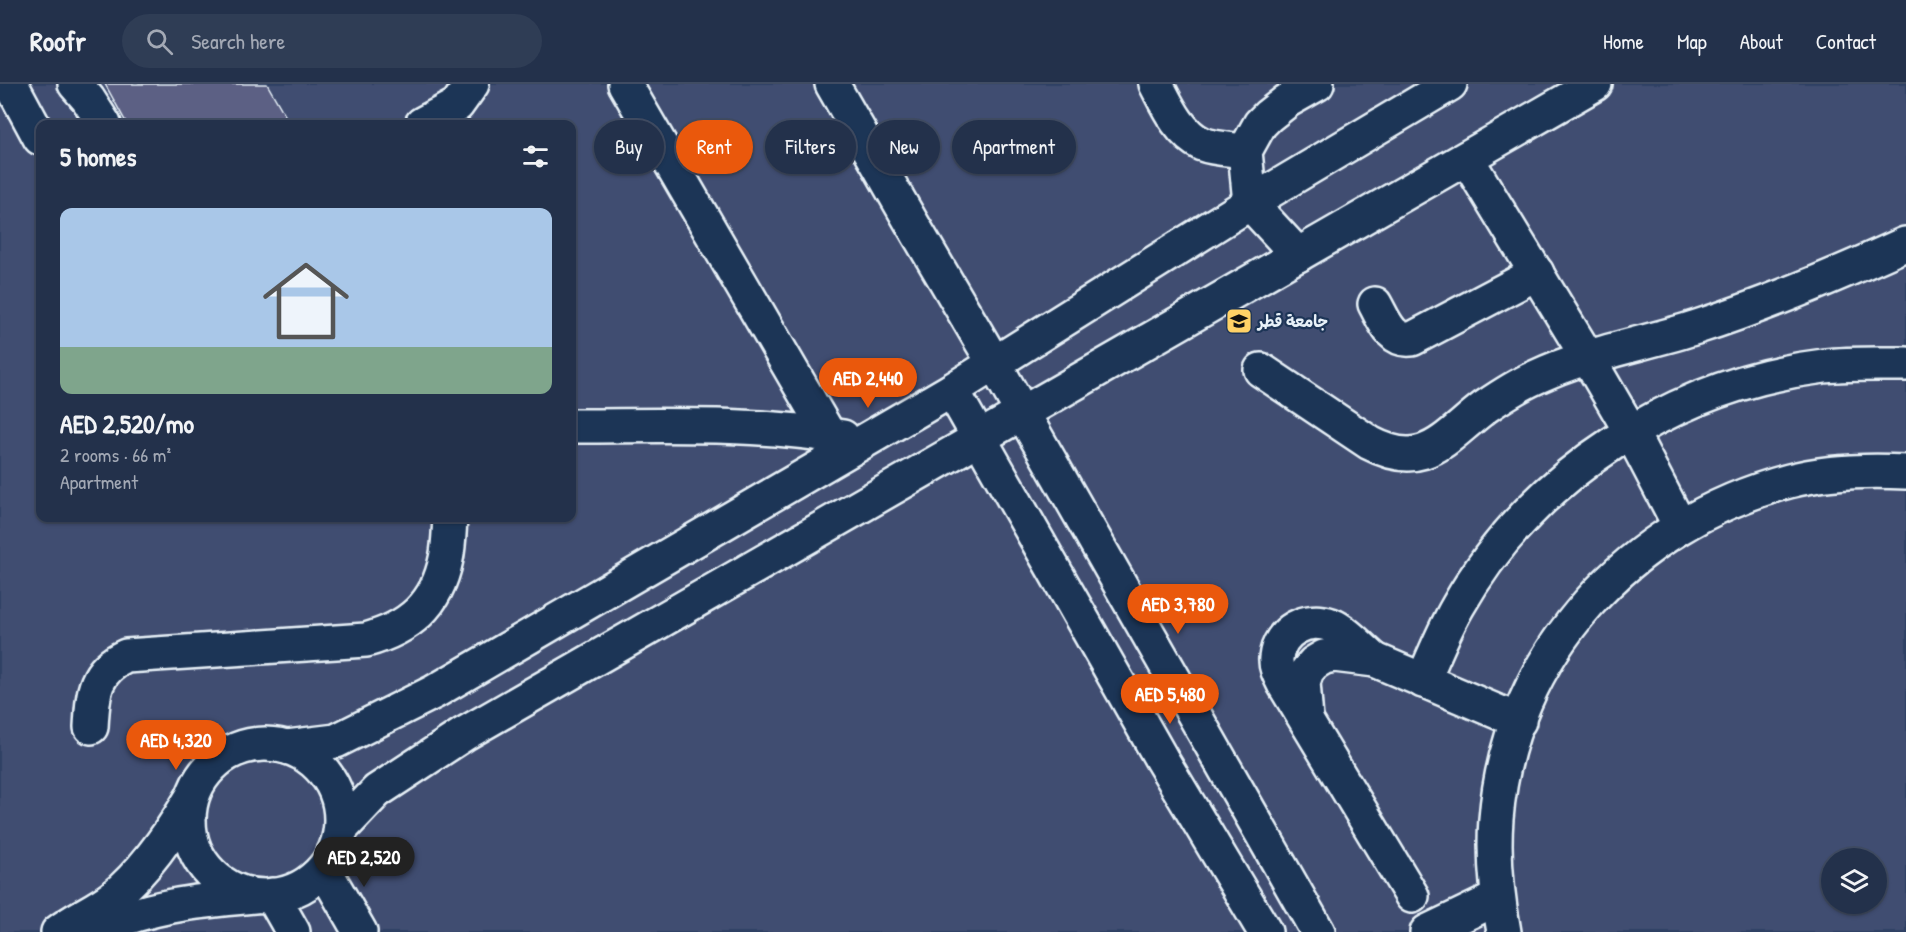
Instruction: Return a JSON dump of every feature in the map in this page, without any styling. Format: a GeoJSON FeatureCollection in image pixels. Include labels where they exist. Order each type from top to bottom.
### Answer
{"type":"FeatureCollection","features":[{"type":"Feature","properties":{"kind":"street"},"geometry":{"type":"LineString","coordinates":[[11,84],[36,131]]}},
{"type":"Feature","properties":{"kind":"street"},"geometry":{"type":"LineString","coordinates":[[75,84],[101,120]]}},
{"type":"Feature","properties":{"kind":"street"},"geometry":{"type":"LineString","coordinates":[[429,120],[457,105],[472,84]]}},
{"type":"Feature","properties":{"kind":"street"},"geometry":{"type":"LineString","coordinates":[[625,84],[829,435]]}},
{"type":"Feature","properties":{"kind":"street"},"geometry":{"type":"LineString","coordinates":[[832,84],[1023,413],[1318,932]]}},
{"type":"Feature","properties":{"kind":"street"},"geometry":{"type":"LineString","coordinates":[[1155,84],[1171,112],[1191,137],[1203,144],[1245,152]]}},
{"type":"Feature","properties":{"kind":"street"},"geometry":{"type":"LineString","coordinates":[[1298,255],[1250,203],[1245,152],[1260,124],[1282,93],[1317,84]]}},
{"type":"Feature","properties":{"kind":"street"},"geometry":{"type":"LineString","coordinates":[[287,747],[336,741],[434,692],[866,441],[1250,203],[1449,84]]}},
{"type":"Feature","properties":{"kind":"street"},"geometry":{"type":"LineString","coordinates":[[341,829],[377,791],[455,740],[1595,84]]}},
{"type":"Feature","properties":{"kind":"street"},"geometry":{"type":"LineString","coordinates":[[1467,159],[1631,432],[1680,526]]}},
{"type":"Feature","properties":{"kind":"street"},"geometry":{"type":"LineString","coordinates":[[1261,370],[1370,443],[1399,454],[1414,454],[1443,443],[1486,407],[1510,391],[1561,366],[1750,309],[1802,290],[1905,244]]}},
{"type":"Feature","properties":{"kind":"street"},"geometry":{"type":"LineString","coordinates":[[1375,304],[1393,335],[1398,339],[1412,339],[1537,273]]}},
{"type":"Feature","properties":{"kind":"street"},"geometry":{"type":"LineString","coordinates":[[1423,681],[1458,606],[1480,571],[1533,508],[1596,454],[1667,412],[1744,382],[1824,366],[1906,364]]}},
{"type":"Feature","properties":{"kind":"street"},"geometry":{"type":"LineString","coordinates":[[951,390],[1162,760],[1265,932]]}},
{"type":"Feature","properties":{"kind":"street"},"geometry":{"type":"LineString","coordinates":[[576,426],[746,426],[788,429],[866,441]]}},
{"type":"Feature","properties":{"kind":"street"},"geometry":{"type":"LineString","coordinates":[[1504,932],[1498,898],[1495,858],[1496,818],[1502,779],[1512,741],[1543,667],[1564,633],[1588,602],[1616,573],[1647,548],[1680,526],[1715,507],[1752,492],[1791,481],[1830,474],[1906,472]]}},
{"type":"Feature","properties":{"kind":"street"},"geometry":{"type":"LineString","coordinates":[[91,727],[93,698],[100,677],[115,661],[126,656],[366,640],[403,626],[419,613],[432,597],[441,578],[446,558],[450,522]]}},
{"type":"Feature","properties":{"kind":"street"},"geometry":{"type":"LineString","coordinates":[[1412,896],[1278,672],[1276,659],[1279,646],[1286,635],[1296,627],[1309,622],[1322,622],[1335,626],[1375,660],[1519,722]]}},
{"type":"Feature","properties":{"kind":"street"},"geometry":{"type":"LineString","coordinates":[[1162,760],[1204,733]]}},
{"type":"Feature","properties":{"kind":"street"},"geometry":{"type":"LineString","coordinates":[[58,932],[112,897],[128,882],[163,842],[206,772],[229,753],[257,744],[287,747],[311,759],[329,778],[340,802],[341,829],[338,843],[324,869],[313,879],[286,893],[217,900],[148,912],[108,926],[99,932]]}},
{"type":"Feature","properties":{"kind":"street"},"geometry":{"type":"LineString","coordinates":[[192,798],[189,812],[192,842],[211,873],[229,887],[265,896],[293,932]]}},
{"type":"Feature","properties":{"kind":"street"},"geometry":{"type":"LineString","coordinates":[[324,869],[360,932]]}},
{"type":"Feature","properties":{"kind":"street"},"geometry":{"type":"LineString","coordinates":[[1427,932],[1498,898]]}},
{"type":"Feature","properties":{"kind":"shaded area","name":"جامعة قطر"},"geometry":{"type":"Polygon","coordinates":[[[0,84],[1906,84],[1906,932],[0,932],[0,84]]]}},
{"type":"Feature","properties":{"kind":"building"},"geometry":{"type":"Polygon","coordinates":[[[105,84],[267,84],[288,120],[125,120],[105,84]]]}},
{"type":"Feature","properties":{"kind":"place","name":"جامعة قطر"},"geometry":{"type":"Point","coordinates":[1239,321]}}]}
